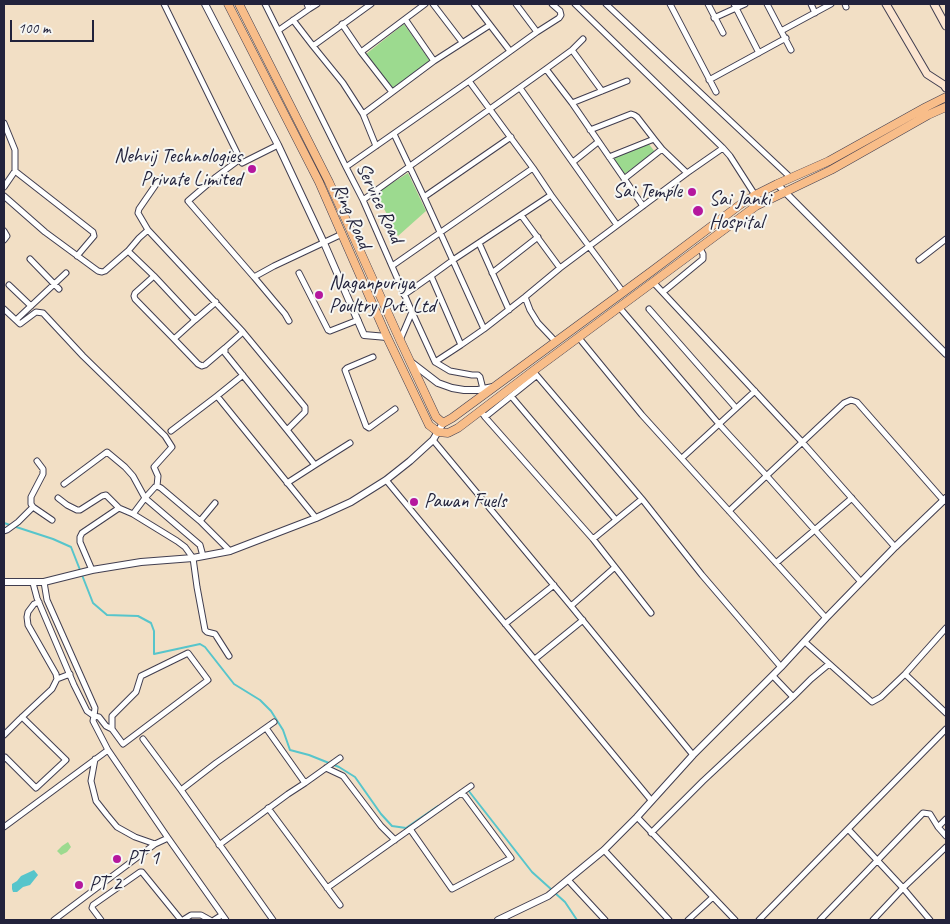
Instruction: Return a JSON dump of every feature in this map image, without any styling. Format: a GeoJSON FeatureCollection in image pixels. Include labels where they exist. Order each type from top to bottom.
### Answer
{"type":"FeatureCollection","features":[{"type":"Feature","properties":{"kind":"main road","name":"Ring Road"},"geometry":{"type":"LineString","coordinates":[[228,4],[319,182],[386,337],[429,425],[438,432]]}},
{"type":"Feature","properties":{"kind":"main road","name":"Ring Road"},"geometry":{"type":"LineString","coordinates":[[240,4],[329,182],[436,418],[443,423]]}},
{"type":"Feature","properties":{"kind":"main road"},"geometry":{"type":"LineString","coordinates":[[886,4],[927,74],[944,84],[946,88]]}},
{"type":"Feature","properties":{"kind":"main road"},"geometry":{"type":"LineString","coordinates":[[934,4],[946,26]]}},
{"type":"Feature","properties":{"kind":"main road"},"geometry":{"type":"LineString","coordinates":[[443,423],[740,204],[777,184],[829,161],[946,97]]}},
{"type":"Feature","properties":{"kind":"main road"},"geometry":{"type":"LineString","coordinates":[[438,432],[448,433],[483,414],[619,307],[756,206],[831,170],[928,115],[946,107]]}},
{"type":"Feature","properties":{"kind":"street"},"geometry":{"type":"LineString","coordinates":[[164,4],[242,163],[278,145]]}},
{"type":"Feature","properties":{"kind":"street"},"geometry":{"type":"LineString","coordinates":[[205,4],[278,145],[364,335],[386,337]]}},
{"type":"Feature","properties":{"kind":"street","name":"Service Road"},"geometry":{"type":"LineString","coordinates":[[265,4],[363,200],[435,362]]}},
{"type":"Feature","properties":{"kind":"street"},"geometry":{"type":"LineString","coordinates":[[278,30],[293,20],[308,6],[317,4]]}},
{"type":"Feature","properties":{"kind":"street"},"geometry":{"type":"LineString","coordinates":[[313,46],[371,4]]}},
{"type":"Feature","properties":{"kind":"street"},"geometry":{"type":"LineString","coordinates":[[361,52],[425,4]]}},
{"type":"Feature","properties":{"kind":"street"},"geometry":{"type":"LineString","coordinates":[[433,4],[462,42]]}},
{"type":"Feature","properties":{"kind":"street"},"geometry":{"type":"LineString","coordinates":[[474,4],[510,52]]}},
{"type":"Feature","properties":{"kind":"street"},"geometry":{"type":"LineString","coordinates":[[516,4],[537,32]]}},
{"type":"Feature","properties":{"kind":"street"},"geometry":{"type":"LineString","coordinates":[[346,167],[559,18],[561,15],[560,11],[552,4]]}},
{"type":"Feature","properties":{"kind":"street"},"geometry":{"type":"LineString","coordinates":[[575,4],[723,148],[755,195]]}},
{"type":"Feature","properties":{"kind":"street"},"geometry":{"type":"LineString","coordinates":[[606,4],[791,178]]}},
{"type":"Feature","properties":{"kind":"street"},"geometry":{"type":"LineString","coordinates":[[670,4],[716,92]]}},
{"type":"Feature","properties":{"kind":"street"},"geometry":{"type":"LineString","coordinates":[[708,4],[723,33]]}},
{"type":"Feature","properties":{"kind":"street"},"geometry":{"type":"LineString","coordinates":[[714,18],[735,6],[745,4]]}},
{"type":"Feature","properties":{"kind":"street"},"geometry":{"type":"LineString","coordinates":[[767,4],[792,50]]}},
{"type":"Feature","properties":{"kind":"street"},"geometry":{"type":"LineString","coordinates":[[810,4],[815,12]]}},
{"type":"Feature","properties":{"kind":"street"},"geometry":{"type":"LineString","coordinates":[[781,31],[831,4]]}},
{"type":"Feature","properties":{"kind":"street"},"geometry":{"type":"LineString","coordinates":[[735,6],[759,53]]}},
{"type":"Feature","properties":{"kind":"street"},"geometry":{"type":"LineString","coordinates":[[405,19],[434,61]]}},
{"type":"Feature","properties":{"kind":"street"},"geometry":{"type":"LineString","coordinates":[[293,20],[343,82],[363,114],[376,146]]}},
{"type":"Feature","properties":{"kind":"street"},"geometry":{"type":"LineString","coordinates":[[342,24],[392,92]]}},
{"type":"Feature","properties":{"kind":"street"},"geometry":{"type":"LineString","coordinates":[[363,114],[434,61],[490,25]]}},
{"type":"Feature","properties":{"kind":"street"},"geometry":{"type":"LineString","coordinates":[[709,80],[786,38]]}},
{"type":"Feature","properties":{"kind":"street"},"geometry":{"type":"LineString","coordinates":[[363,200],[520,88],[584,39]]}},
{"type":"Feature","properties":{"kind":"street"},"geometry":{"type":"LineString","coordinates":[[572,50],[602,91]]}},
{"type":"Feature","properties":{"kind":"street"},"geometry":{"type":"LineString","coordinates":[[546,68],[644,206]]}},
{"type":"Feature","properties":{"kind":"street"},"geometry":{"type":"LineString","coordinates":[[469,81],[623,292]]}},
{"type":"Feature","properties":{"kind":"street"},"geometry":{"type":"LineString","coordinates":[[572,103],[627,81]]}},
{"type":"Feature","properties":{"kind":"street"},"geometry":{"type":"LineString","coordinates":[[520,88],[617,225]]}},
{"type":"Feature","properties":{"kind":"street"},"geometry":{"type":"LineString","coordinates":[[590,130],[631,114],[634,115],[662,149],[687,173]]}},
{"type":"Feature","properties":{"kind":"street"},"geometry":{"type":"LineString","coordinates":[[4,123],[15,150],[15,171],[4,187]]}},
{"type":"Feature","properties":{"kind":"street"},"geometry":{"type":"LineString","coordinates":[[394,134],[484,329]]}},
{"type":"Feature","properties":{"kind":"street"},"geometry":{"type":"LineString","coordinates":[[424,197],[511,137]]}},
{"type":"Feature","properties":{"kind":"street"},"geometry":{"type":"LineString","coordinates":[[609,156],[654,140]]}},
{"type":"Feature","properties":{"kind":"street"},"geometry":{"type":"LineString","coordinates":[[573,162],[598,142]]}},
{"type":"Feature","properties":{"kind":"street"},"geometry":{"type":"LineString","coordinates":[[483,389],[478,375],[472,376],[450,371],[435,362],[484,329],[560,268],[723,148]]}},
{"type":"Feature","properties":{"kind":"street"},"geometry":{"type":"LineString","coordinates":[[624,179],[662,149]]}},
{"type":"Feature","properties":{"kind":"street"},"geometry":{"type":"LineString","coordinates":[[240,160],[216,177],[188,201],[254,277],[289,321]]}},
{"type":"Feature","properties":{"kind":"street"},"geometry":{"type":"LineString","coordinates":[[392,266],[533,168]]}},
{"type":"Feature","properties":{"kind":"street"},"geometry":{"type":"LineString","coordinates":[[15,171],[93,232],[94,236],[77,256]]}},
{"type":"Feature","properties":{"kind":"street"},"geometry":{"type":"LineString","coordinates":[[159,180],[138,213],[148,230],[243,332],[305,407],[305,412],[287,430]]}},
{"type":"Feature","properties":{"kind":"street"},"geometry":{"type":"LineString","coordinates":[[777,184],[946,354]]}},
{"type":"Feature","properties":{"kind":"street"},"geometry":{"type":"LineString","coordinates":[[404,295],[551,195]]}},
{"type":"Feature","properties":{"kind":"street"},"geometry":{"type":"LineString","coordinates":[[4,196],[45,232],[102,272],[128,251],[148,230]]}},
{"type":"Feature","properties":{"kind":"street"},"geometry":{"type":"LineString","coordinates":[[521,214],[560,268]]}},
{"type":"Feature","properties":{"kind":"street"},"geometry":{"type":"LineString","coordinates":[[4,231],[6,236],[4,240]]}},
{"type":"Feature","properties":{"kind":"street"},"geometry":{"type":"LineString","coordinates":[[254,277],[342,234]]}},
{"type":"Feature","properties":{"kind":"street"},"geometry":{"type":"LineString","coordinates":[[492,273],[538,237]]}},
{"type":"Feature","properties":{"kind":"street"},"geometry":{"type":"LineString","coordinates":[[918,260],[946,239]]}},
{"type":"Feature","properties":{"kind":"street"},"geometry":{"type":"LineString","coordinates":[[479,243],[509,310]]}},
{"type":"Feature","properties":{"kind":"street"},"geometry":{"type":"LineString","coordinates":[[663,292],[703,258],[699,247]]}},
{"type":"Feature","properties":{"kind":"street"},"geometry":{"type":"LineString","coordinates":[[128,251],[195,320]]}},
{"type":"Feature","properties":{"kind":"street"},"geometry":{"type":"LineString","coordinates":[[30,259],[57,287]]}},
{"type":"Feature","properties":{"kind":"street"},"geometry":{"type":"LineString","coordinates":[[16,320],[31,306],[57,287],[66,273]]}},
{"type":"Feature","properties":{"kind":"street"},"geometry":{"type":"LineString","coordinates":[[299,273],[328,330],[330,331],[358,320]]}},
{"type":"Feature","properties":{"kind":"street"},"geometry":{"type":"LineString","coordinates":[[154,276],[135,293],[135,299],[198,364],[202,366],[206,364],[243,332]]}},
{"type":"Feature","properties":{"kind":"street"},"geometry":{"type":"LineString","coordinates":[[431,276],[462,345]]}},
{"type":"Feature","properties":{"kind":"street"},"geometry":{"type":"LineString","coordinates":[[653,282],[803,443],[895,547]]}},
{"type":"Feature","properties":{"kind":"street"},"geometry":{"type":"LineString","coordinates":[[9,285],[31,306]]}},
{"type":"Feature","properties":{"kind":"street"},"geometry":{"type":"LineString","coordinates":[[525,297],[538,323],[555,341]]}},
{"type":"Feature","properties":{"kind":"street"},"geometry":{"type":"LineString","coordinates":[[174,339],[216,302]]}},
{"type":"Feature","properties":{"kind":"street"},"geometry":{"type":"LineString","coordinates":[[619,307],[719,424],[861,582]]}},
{"type":"Feature","properties":{"kind":"street"},"geometry":{"type":"LineString","coordinates":[[4,309],[20,324],[36,312],[43,313],[83,356],[165,436],[172,447],[154,467],[158,476],[157,486],[133,514]]}},
{"type":"Feature","properties":{"kind":"street"},"geometry":{"type":"LineString","coordinates":[[650,309],[736,408]]}},
{"type":"Feature","properties":{"kind":"street"},"geometry":{"type":"LineString","coordinates":[[400,340],[412,312]]}},
{"type":"Feature","properties":{"kind":"street"},"geometry":{"type":"LineString","coordinates":[[579,338],[642,415],[826,618]]}},
{"type":"Feature","properties":{"kind":"street"},"geometry":{"type":"LineString","coordinates":[[225,348],[225,353],[315,465]]}},
{"type":"Feature","properties":{"kind":"street"},"geometry":{"type":"LineString","coordinates":[[373,357],[345,370],[366,426],[369,428],[395,409]]}},
{"type":"Feature","properties":{"kind":"street"},"geometry":{"type":"LineString","coordinates":[[409,360],[438,383],[464,390],[493,387]]}},
{"type":"Feature","properties":{"kind":"street"},"geometry":{"type":"LineString","coordinates":[[651,613],[593,539],[483,414],[511,396],[535,373],[642,499],[702,575],[781,667]]}},
{"type":"Feature","properties":{"kind":"street"},"geometry":{"type":"LineString","coordinates":[[171,431],[243,375]]}},
{"type":"Feature","properties":{"kind":"street"},"geometry":{"type":"LineString","coordinates":[[682,458],[755,391]]}},
{"type":"Feature","properties":{"kind":"street"},"geometry":{"type":"LineString","coordinates":[[217,396],[316,518]]}},
{"type":"Feature","properties":{"kind":"street"},"geometry":{"type":"LineString","coordinates":[[511,396],[616,520]]}},
{"type":"Feature","properties":{"kind":"street"},"geometry":{"type":"LineString","coordinates":[[498,920],[548,896],[604,850],[637,817],[693,755],[773,676],[895,547],[945,500],[857,402],[852,400],[844,404],[729,510]]}},
{"type":"Feature","properties":{"kind":"street"},"geometry":{"type":"LineString","coordinates":[[4,582],[44,582],[91,570],[142,562],[193,558],[230,551],[316,518],[351,502],[386,480],[410,461],[432,440],[443,423]]}},
{"type":"Feature","properties":{"kind":"street"},"geometry":{"type":"LineString","coordinates":[[432,440],[554,584],[693,755]]}},
{"type":"Feature","properties":{"kind":"street"},"geometry":{"type":"LineString","coordinates":[[287,482],[350,443]]}},
{"type":"Feature","properties":{"kind":"street"},"geometry":{"type":"LineString","coordinates":[[64,484],[107,452],[133,476],[145,498],[200,546],[203,556]]}},
{"type":"Feature","properties":{"kind":"street"},"geometry":{"type":"LineString","coordinates":[[37,461],[43,470],[43,474],[31,497],[31,504],[52,520]]}},
{"type":"Feature","properties":{"kind":"street"},"geometry":{"type":"LineString","coordinates":[[386,480],[651,800]]}},
{"type":"Feature","properties":{"kind":"street"},"geometry":{"type":"LineString","coordinates":[[157,486],[200,521],[230,551]]}},
{"type":"Feature","properties":{"kind":"street"},"geometry":{"type":"LineString","coordinates":[[58,498],[67,505],[80,510],[105,495],[108,496],[119,508],[133,514],[182,544],[193,558],[205,630],[215,634],[229,656]]}},
{"type":"Feature","properties":{"kind":"street"},"geometry":{"type":"LineString","coordinates":[[776,563],[852,498]]}},
{"type":"Feature","properties":{"kind":"street"},"geometry":{"type":"LineString","coordinates":[[593,539],[642,499]]}},
{"type":"Feature","properties":{"kind":"street"},"geometry":{"type":"LineString","coordinates":[[200,521],[215,503]]}},
{"type":"Feature","properties":{"kind":"street"},"geometry":{"type":"LineString","coordinates":[[4,531],[34,508]]}},
{"type":"Feature","properties":{"kind":"street"},"geometry":{"type":"LineString","coordinates":[[91,570],[80,542],[80,537],[82,533],[119,508]]}},
{"type":"Feature","properties":{"kind":"street"},"geometry":{"type":"LineString","coordinates":[[571,606],[616,567]]}},
{"type":"Feature","properties":{"kind":"street"},"geometry":{"type":"LineString","coordinates":[[34,582],[39,602],[87,711],[94,716],[99,716],[123,744],[208,680],[188,653],[141,676],[136,692],[112,716],[112,729]]}},
{"type":"Feature","properties":{"kind":"street"},"geometry":{"type":"LineString","coordinates":[[44,582],[47,600],[95,708],[93,721],[108,750],[226,920]]}},
{"type":"Feature","properties":{"kind":"street"},"geometry":{"type":"LineString","coordinates":[[505,624],[554,584]]}},
{"type":"Feature","properties":{"kind":"street"},"geometry":{"type":"LineString","coordinates":[[39,602],[34,604],[26,617],[28,625],[56,674],[57,680]]}},
{"type":"Feature","properties":{"kind":"street"},"geometry":{"type":"LineString","coordinates":[[534,659],[583,620]]}},
{"type":"Feature","properties":{"kind":"street"},"geometry":{"type":"LineString","coordinates":[[805,642],[872,702],[881,697],[905,674],[946,628]]}},
{"type":"Feature","properties":{"kind":"street"},"geometry":{"type":"LineString","coordinates":[[651,833],[810,679],[829,664]]}},
{"type":"Feature","properties":{"kind":"street"},"geometry":{"type":"LineString","coordinates":[[4,735],[52,689],[57,680],[70,674]]}},
{"type":"Feature","properties":{"kind":"street"},"geometry":{"type":"LineString","coordinates":[[905,674],[946,713]]}},
{"type":"Feature","properties":{"kind":"street"},"geometry":{"type":"LineString","coordinates":[[773,676],[793,697]]}},
{"type":"Feature","properties":{"kind":"street"},"geometry":{"type":"LineString","coordinates":[[4,757],[36,788],[66,760],[22,717]]}},
{"type":"Feature","properties":{"kind":"street"},"geometry":{"type":"LineString","coordinates":[[181,790],[274,722]]}},
{"type":"Feature","properties":{"kind":"street"},"geometry":{"type":"LineString","coordinates":[[266,728],[305,783]]}},
{"type":"Feature","properties":{"kind":"street"},"geometry":{"type":"LineString","coordinates":[[760,920],[946,729]]}},
{"type":"Feature","properties":{"kind":"street"},"geometry":{"type":"LineString","coordinates":[[143,739],[274,920]]}},
{"type":"Feature","properties":{"kind":"street"},"geometry":{"type":"LineString","coordinates":[[4,827],[108,750]]}},
{"type":"Feature","properties":{"kind":"street"},"geometry":{"type":"LineString","coordinates":[[95,758],[91,781],[96,800],[107,816],[117,827],[135,837],[155,844]]}},
{"type":"Feature","properties":{"kind":"street"},"geometry":{"type":"LineString","coordinates":[[219,845],[340,758]]}},
{"type":"Feature","properties":{"kind":"street"},"geometry":{"type":"LineString","coordinates":[[329,766],[343,776],[381,826],[395,840]]}},
{"type":"Feature","properties":{"kind":"street"},"geometry":{"type":"LineString","coordinates":[[327,888],[466,789],[465,796],[511,858],[452,889],[410,829]]}},
{"type":"Feature","properties":{"kind":"street"},"geometry":{"type":"LineString","coordinates":[[268,808],[340,905]]}},
{"type":"Feature","properties":{"kind":"street"},"geometry":{"type":"LineString","coordinates":[[820,920],[923,813],[930,814],[946,836]]}},
{"type":"Feature","properties":{"kind":"street"},"geometry":{"type":"LineString","coordinates":[[637,817],[735,920]]}},
{"type":"Feature","properties":{"kind":"street"},"geometry":{"type":"LineString","coordinates":[[938,827],[946,819]]}},
{"type":"Feature","properties":{"kind":"street"},"geometry":{"type":"LineString","coordinates":[[848,829],[930,920]]}},
{"type":"Feature","properties":{"kind":"street"},"geometry":{"type":"LineString","coordinates":[[54,920],[155,844],[168,838]]}},
{"type":"Feature","properties":{"kind":"street"},"geometry":{"type":"LineString","coordinates":[[873,920],[946,847]]}},
{"type":"Feature","properties":{"kind":"street"},"geometry":{"type":"LineString","coordinates":[[604,850],[669,920]]}},
{"type":"Feature","properties":{"kind":"street"},"geometry":{"type":"LineString","coordinates":[[101,920],[92,908],[93,905],[140,872],[142,872],[182,920],[191,915],[201,915],[210,920]]}},
{"type":"Feature","properties":{"kind":"street"},"geometry":{"type":"LineString","coordinates":[[568,880],[605,920]]}},
{"type":"Feature","properties":{"kind":"street"},"geometry":{"type":"LineString","coordinates":[[688,920],[713,897]]}},
{"type":"Feature","properties":{"kind":"street"},"geometry":{"type":"LineString","coordinates":[[214,920],[222,915]]}},
{"type":"Feature","properties":{"kind":"green space"},"geometry":{"type":"Polygon","coordinates":[[[404,24],[430,61],[393,88],[366,54],[404,24]]]}},
{"type":"Feature","properties":{"kind":"green space"},"geometry":{"type":"Polygon","coordinates":[[[648,143],[655,152],[623,175],[612,157],[648,143]]]}},
{"type":"Feature","properties":{"kind":"green space"},"geometry":{"type":"Polygon","coordinates":[[[408,173],[426,211],[398,236],[376,193],[408,173]]]}},
{"type":"Feature","properties":{"kind":"green space"},"geometry":{"type":"Polygon","coordinates":[[[68,842],[71,847],[61,855],[57,851],[68,842]]]}},
{"type":"Feature","properties":{"kind":"water"},"geometry":{"type":"Polygon","coordinates":[[[34,870],[38,875],[30,885],[23,887],[17,892],[13,892],[12,884],[21,876],[34,870]]]}},
{"type":"Feature","properties":{"kind":"waterway"},"geometry":{"type":"LineString","coordinates":[[4,523],[71,547],[93,603],[107,615],[138,616],[151,623],[154,631],[154,654],[200,644],[205,647],[234,684],[260,700],[271,711],[283,730],[290,750],[309,755],[339,767],[355,777],[381,814],[392,826],[406,828],[438,806]]}},
{"type":"Feature","properties":{"kind":"waterway"},"geometry":{"type":"LineString","coordinates":[[468,790],[532,872],[552,890]]}},
{"type":"Feature","properties":{"kind":"waterway"},"geometry":{"type":"LineString","coordinates":[[555,893],[565,902],[577,920]]}},
{"type":"Feature","properties":{"kind":"place","name":"Nehvij Technologies Private Limited"},"geometry":{"type":"Point","coordinates":[252,169]}},
{"type":"Feature","properties":{"kind":"place","name":"Sai Temple"},"geometry":{"type":"Point","coordinates":[692,192]}},
{"type":"Feature","properties":{"kind":"place","name":"Sai Janki Hospital"},"geometry":{"type":"Point","coordinates":[698,211]}},
{"type":"Feature","properties":{"kind":"place","name":"Naganpuriya Poultry Pvt. Ltd"},"geometry":{"type":"Point","coordinates":[319,295]}},
{"type":"Feature","properties":{"kind":"place","name":"Pawan Fuels"},"geometry":{"type":"Point","coordinates":[414,502]}},
{"type":"Feature","properties":{"kind":"place","name":"PT 1"},"geometry":{"type":"Point","coordinates":[117,859]}},
{"type":"Feature","properties":{"kind":"place","name":"PT 2"},"geometry":{"type":"Point","coordinates":[79,885]}}]}
